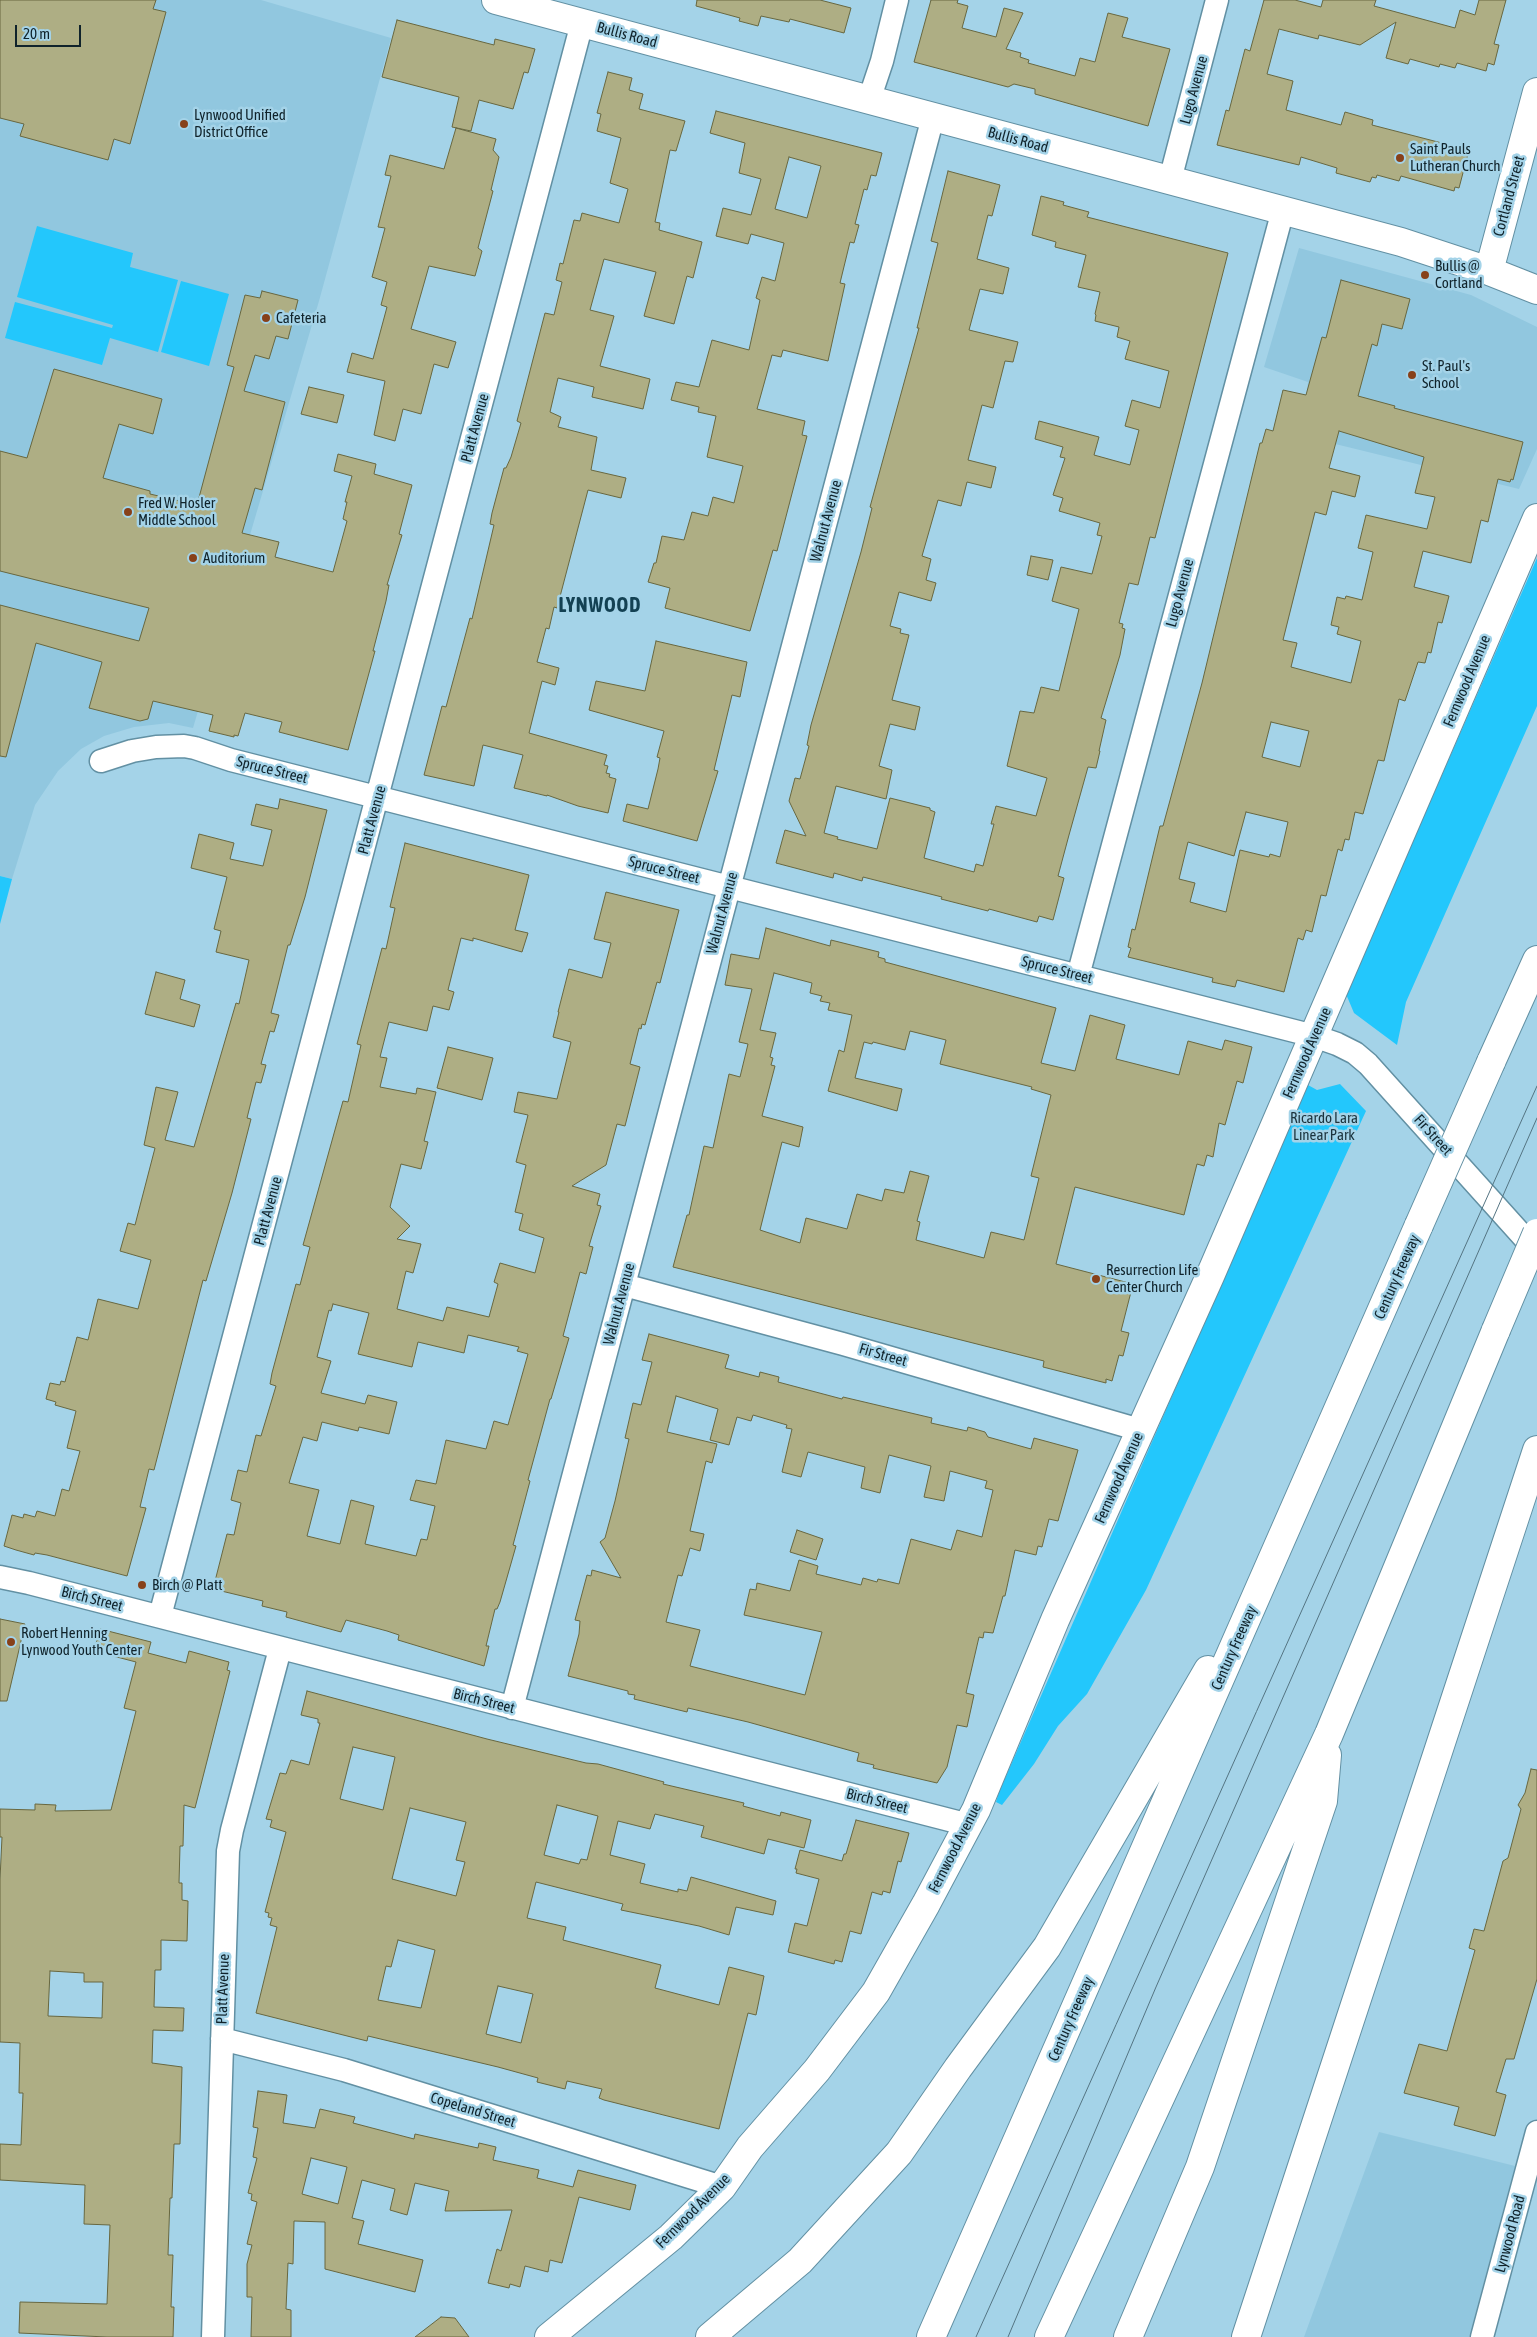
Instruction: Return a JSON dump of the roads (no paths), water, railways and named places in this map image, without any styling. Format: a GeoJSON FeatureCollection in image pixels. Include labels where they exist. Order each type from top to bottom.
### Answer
{"type":"FeatureCollection","features":[{"type":"Feature","properties":{"kind":"main road","name":"Bullis Road"},"geometry":{"type":"LineString","coordinates":[[496,0],[551,7],[582,23],[1401,242],[1489,271],[1537,290]]}},
{"type":"Feature","properties":{"kind":"main road","name":"Cortland Street"},"geometry":{"type":"LineString","coordinates":[[1489,271],[1537,92]]}},
{"type":"Feature","properties":{"kind":"main road","name":"Fernwood Avenue"},"geometry":{"type":"LineString","coordinates":[[548,2337],[671,2237],[722,2187],[750,2147],[817,2070],[876,1992],[969,1825],[1055,1620],[1210,1276],[1537,518]]}},
{"type":"Feature","properties":{"kind":"main road","name":"Century Freeway"},"geometry":{"type":"LineString","coordinates":[[931,2337],[1537,960]]}},
{"type":"Feature","properties":{"kind":"main road"},"geometry":{"type":"LineString","coordinates":[[1049,2337],[1329,1734],[1537,1233]]}},
{"type":"Feature","properties":{"kind":"main road"},"geometry":{"type":"LineString","coordinates":[[1246,2337],[1537,1450]]}},
{"type":"Feature","properties":{"kind":"main road"},"geometry":{"type":"LineString","coordinates":[[710,2337],[800,2261],[899,2153],[958,2068],[1047,1947],[1275,1554]]}},
{"type":"Feature","properties":{"kind":"main road"},"geometry":{"type":"LineString","coordinates":[[1128,2337],[1200,2167],[1322,1801],[1329,1734]]}},
{"type":"Feature","properties":{"kind":"street"},"geometry":{"type":"LineString","coordinates":[[869,100],[882,61],[897,0]]}},
{"type":"Feature","properties":{"kind":"street","name":"Lugo Avenue"},"geometry":{"type":"LineString","coordinates":[[1170,180],[1217,0]]}},
{"type":"Feature","properties":{"kind":"street","name":"Platt Avenue"},"geometry":{"type":"LineString","coordinates":[[160,1616],[582,23]]}},
{"type":"Feature","properties":{"kind":"street","name":"Walnut Avenue"},"geometry":{"type":"LineString","coordinates":[[512,1708],[932,117]]}},
{"type":"Feature","properties":{"kind":"street","name":"Lugo Avenue"},"geometry":{"type":"LineString","coordinates":[[1078,976],[1283,210]]}},
{"type":"Feature","properties":{"kind":"street","name":"Spruce Street"},"geometry":{"type":"LineString","coordinates":[[101,761],[156,746],[184,746],[231,760],[1314,1036]]}},
{"type":"Feature","properties":{"kind":"street","name":"Fir Street"},"geometry":{"type":"LineString","coordinates":[[1314,1036],[1355,1053],[1368,1064],[1537,1252]]}},
{"type":"Feature","properties":{"kind":"street","name":"Fir Street"},"geometry":{"type":"LineString","coordinates":[[624,1285],[843,1344],[1140,1430]]}},
{"type":"Feature","properties":{"kind":"street","name":"Birch Street"},"geometry":{"type":"LineString","coordinates":[[0,1577],[160,1616],[280,1649],[969,1825]]}},
{"type":"Feature","properties":{"kind":"street","name":"Platt Avenue"},"geometry":{"type":"LineString","coordinates":[[213,2337],[228,1851],[280,1649]]}},
{"type":"Feature","properties":{"kind":"street","name":"Copeland Street"},"geometry":{"type":"LineString","coordinates":[[222,2039],[344,2070],[722,2187]]}},
{"type":"Feature","properties":{"kind":"street","name":"Lynwood Road"},"geometry":{"type":"LineString","coordinates":[[1482,2337],[1537,2132]]}},
{"type":"Feature","properties":{"kind":"tram line"},"geometry":{"type":"LineString","coordinates":[[976,2337],[1537,1086]]}},
{"type":"Feature","properties":{"kind":"tram line"},"geometry":{"type":"LineString","coordinates":[[1008,2337],[1156,1987],[1537,1118]]}},
{"type":"Feature","properties":{"kind":"place","name":"Lynwood Unified District Office"},"geometry":{"type":"Point","coordinates":[184,124]}},
{"type":"Feature","properties":{"kind":"place","name":"Saint Pauls Lutheran Church"},"geometry":{"type":"Point","coordinates":[1400,158]}},
{"type":"Feature","properties":{"kind":"place","name":"Bullis @ Cortland"},"geometry":{"type":"Point","coordinates":[1425,275]}},
{"type":"Feature","properties":{"kind":"place","name":"Cafeteria"},"geometry":{"type":"Point","coordinates":[266,318]}},
{"type":"Feature","properties":{"kind":"place","name":"St. Paul's School"},"geometry":{"type":"Point","coordinates":[1412,375]}},
{"type":"Feature","properties":{"kind":"place","name":"Fred W. Hosler Middle School"},"geometry":{"type":"Point","coordinates":[128,512]}},
{"type":"Feature","properties":{"kind":"place","name":"Auditorium"},"geometry":{"type":"Point","coordinates":[193,558]}},
{"type":"Feature","properties":{"kind":"place","name":"Resurrection Life Center Church"},"geometry":{"type":"Point","coordinates":[1096,1279]}},
{"type":"Feature","properties":{"kind":"place","name":"Birch @ Platt"},"geometry":{"type":"Point","coordinates":[142,1585]}},
{"type":"Feature","properties":{"kind":"place","name":"Robert Henning Lynwood Youth Center"},"geometry":{"type":"Point","coordinates":[11,1642]}},
{"type":"Feature","properties":{"kind":"district","name":"LYNWOOD"},"geometry":{"type":"Point","coordinates":[600,606]}},
{"type":"Feature","properties":{"kind":"park label","name":"Ricardo Lara Linear Park"},"geometry":{"type":"Point","coordinates":[1324,1126]}}]}
